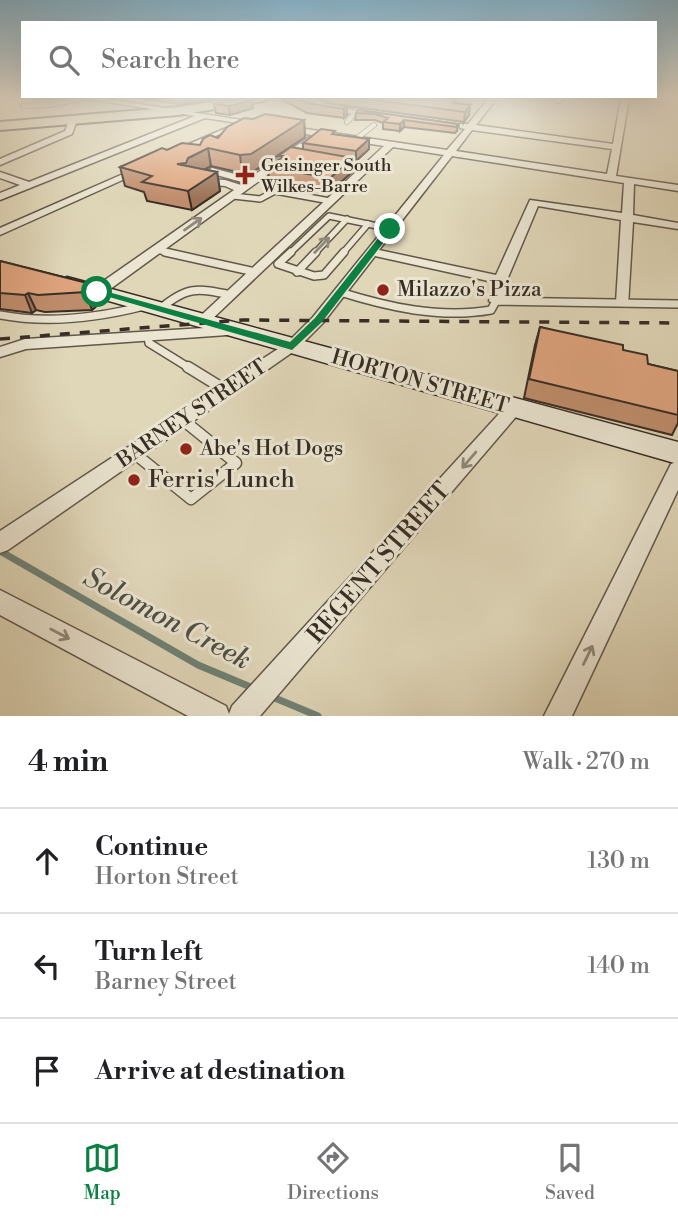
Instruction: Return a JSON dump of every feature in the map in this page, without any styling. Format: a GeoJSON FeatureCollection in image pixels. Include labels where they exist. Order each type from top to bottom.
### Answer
{"type":"FeatureCollection","features":[{"type":"Feature","properties":{"kind":"main road","name":"HORTON STREET"},"geometry":{"type":"LineString","coordinates":[[49,278],[678,453]]}},
{"type":"Feature","properties":{"kind":"street"},"geometry":{"type":"LineString","coordinates":[[0,162],[69,131]]}},
{"type":"Feature","properties":{"kind":"street"},"geometry":{"type":"LineString","coordinates":[[0,197],[165,131]]}},
{"type":"Feature","properties":{"kind":"street"},"geometry":{"type":"LineString","coordinates":[[176,156],[227,131]]}},
{"type":"Feature","properties":{"kind":"street"},"geometry":{"type":"LineString","coordinates":[[309,131],[678,188]]}},
{"type":"Feature","properties":{"kind":"street","name":"BARNEY STREET"},"geometry":{"type":"LineString","coordinates":[[4,540],[292,346],[311,328],[450,153],[461,131]]}},
{"type":"Feature","properties":{"kind":"street"},"geometry":{"type":"LineString","coordinates":[[503,131],[616,147]]}},
{"type":"Feature","properties":{"kind":"street"},"geometry":{"type":"LineString","coordinates":[[611,177],[619,131]]}},
{"type":"Feature","properties":{"kind":"street"},"geometry":{"type":"LineString","coordinates":[[97,292],[320,133]]}},
{"type":"Feature","properties":{"kind":"street"},"geometry":{"type":"LineString","coordinates":[[202,321],[330,201],[358,167],[391,144]]}},
{"type":"Feature","properties":{"kind":"street"},"geometry":{"type":"LineString","coordinates":[[288,155],[301,157]]}},
{"type":"Feature","properties":{"kind":"street"},"geometry":{"type":"LineString","coordinates":[[0,232],[150,165]]}},
{"type":"Feature","properties":{"kind":"street"},"geometry":{"type":"LineString","coordinates":[[237,193],[234,184],[195,181],[212,171],[242,179],[257,178]]}},
{"type":"Feature","properties":{"kind":"street"},"geometry":{"type":"LineString","coordinates":[[0,175],[28,185]]}},
{"type":"Feature","properties":{"kind":"street"},"geometry":{"type":"LineString","coordinates":[[623,303],[629,180]]}},
{"type":"Feature","properties":{"kind":"street"},"geometry":{"type":"LineString","coordinates":[[496,301],[500,281],[534,202],[678,226]]}},
{"type":"Feature","properties":{"kind":"street"},"geometry":{"type":"LineString","coordinates":[[371,252],[500,281]]}},
{"type":"Feature","properties":{"kind":"street"},"geometry":{"type":"LineString","coordinates":[[0,352],[25,344],[237,331]]}},
{"type":"Feature","properties":{"kind":"street","name":"REGENT STREET"},"geometry":{"type":"LineString","coordinates":[[244,714],[514,408]]}},
{"type":"Feature","properties":{"kind":"street"},"geometry":{"type":"LineString","coordinates":[[558,716],[678,469]]}},
{"type":"Feature","properties":{"kind":"street"},"geometry":{"type":"LineString","coordinates":[[0,602],[216,716]]}},
{"type":"Feature","properties":{"kind":"lane"},"geometry":{"type":"LineString","coordinates":[[356,139],[366,131]]}},
{"type":"Feature","properties":{"kind":"lane"},"geometry":{"type":"LineString","coordinates":[[237,193],[260,199],[275,191],[330,201]]}},
{"type":"Feature","properties":{"kind":"lane"},"geometry":{"type":"LineString","coordinates":[[368,223],[324,275],[297,272],[278,264],[328,216],[391,227]]}},
{"type":"Feature","properties":{"kind":"lane"},"geometry":{"type":"LineString","coordinates":[[297,272],[347,219]]}},
{"type":"Feature","properties":{"kind":"lane"},"geometry":{"type":"LineString","coordinates":[[157,250],[255,272]]}},
{"type":"Feature","properties":{"kind":"lane"},"geometry":{"type":"LineString","coordinates":[[0,315],[24,319],[79,317],[154,308],[186,289],[193,288],[231,295]]}},
{"type":"Feature","properties":{"kind":"lane"},"geometry":{"type":"LineString","coordinates":[[340,292],[368,302],[405,309],[473,313],[491,310],[496,301],[678,304]]}},
{"type":"Feature","properties":{"kind":"lane"},"geometry":{"type":"LineString","coordinates":[[148,337],[149,343],[227,391]]}},
{"type":"Feature","properties":{"kind":"lane"},"geometry":{"type":"LineString","coordinates":[[134,453],[191,499],[236,463],[183,420]]}},
{"type":"Feature","properties":{"kind":"building"},"geometry":{"type":"Polygon","coordinates":[[[223,131],[286,131],[251,154],[240,155],[208,148],[188,158],[186,163],[177,164],[217,172],[188,191],[142,182],[152,176],[120,167],[162,148],[167,150],[182,143],[200,145],[203,139],[210,135],[218,138],[223,131]]]}},
{"type":"Feature","properties":{"kind":"building"},"geometry":{"type":"Polygon","coordinates":[[[318,131],[335,131],[332,134],[369,139],[356,151],[303,143],[318,131]]]}},
{"type":"Feature","properties":{"kind":"building"},"geometry":{"type":"Polygon","coordinates":[[[291,147],[353,158],[330,178],[268,167],[284,156],[278,156],[291,147]]]}},
{"type":"Feature","properties":{"kind":"building"},"geometry":{"type":"Polygon","coordinates":[[[0,261],[95,285],[86,292],[38,295],[0,293],[0,261]]]}},
{"type":"Feature","properties":{"kind":"building"},"geometry":{"type":"Polygon","coordinates":[[[540,327],[623,345],[623,350],[647,355],[648,364],[678,371],[678,415],[529,379],[540,327]]]}},
{"type":"Feature","properties":{"kind":"waterway","name":"Solomon Creek"},"geometry":{"type":"LineString","coordinates":[[0,551],[198,665],[253,688]]}},
{"type":"Feature","properties":{"kind":"waterway","name":"Solomon Creek"},"geometry":{"type":"LineString","coordinates":[[270,696],[318,716]]}},
{"type":"Feature","properties":{"kind":"railway"},"geometry":{"type":"LineString","coordinates":[[0,339],[243,320],[678,323]]}},
{"type":"Feature","properties":{"kind":"place","name":"Geisinger South Wilkes-Barre"},"geometry":{"type":"Point","coordinates":[245,175]}},
{"type":"Feature","properties":{"kind":"place","name":"Milazzo's Pizza"},"geometry":{"type":"Point","coordinates":[383,290]}},
{"type":"Feature","properties":{"kind":"place","name":"Abe's Hot Dogs"},"geometry":{"type":"Point","coordinates":[186,449]}},
{"type":"Feature","properties":{"kind":"place","name":"Ferris' Lunch"},"geometry":{"type":"Point","coordinates":[134,480]}},
{"type":"Feature","properties":{"kind":"route"},"geometry":{"type":"LineString","coordinates":[[97,292],[292,346],[318,320],[390,229]]}}]}
